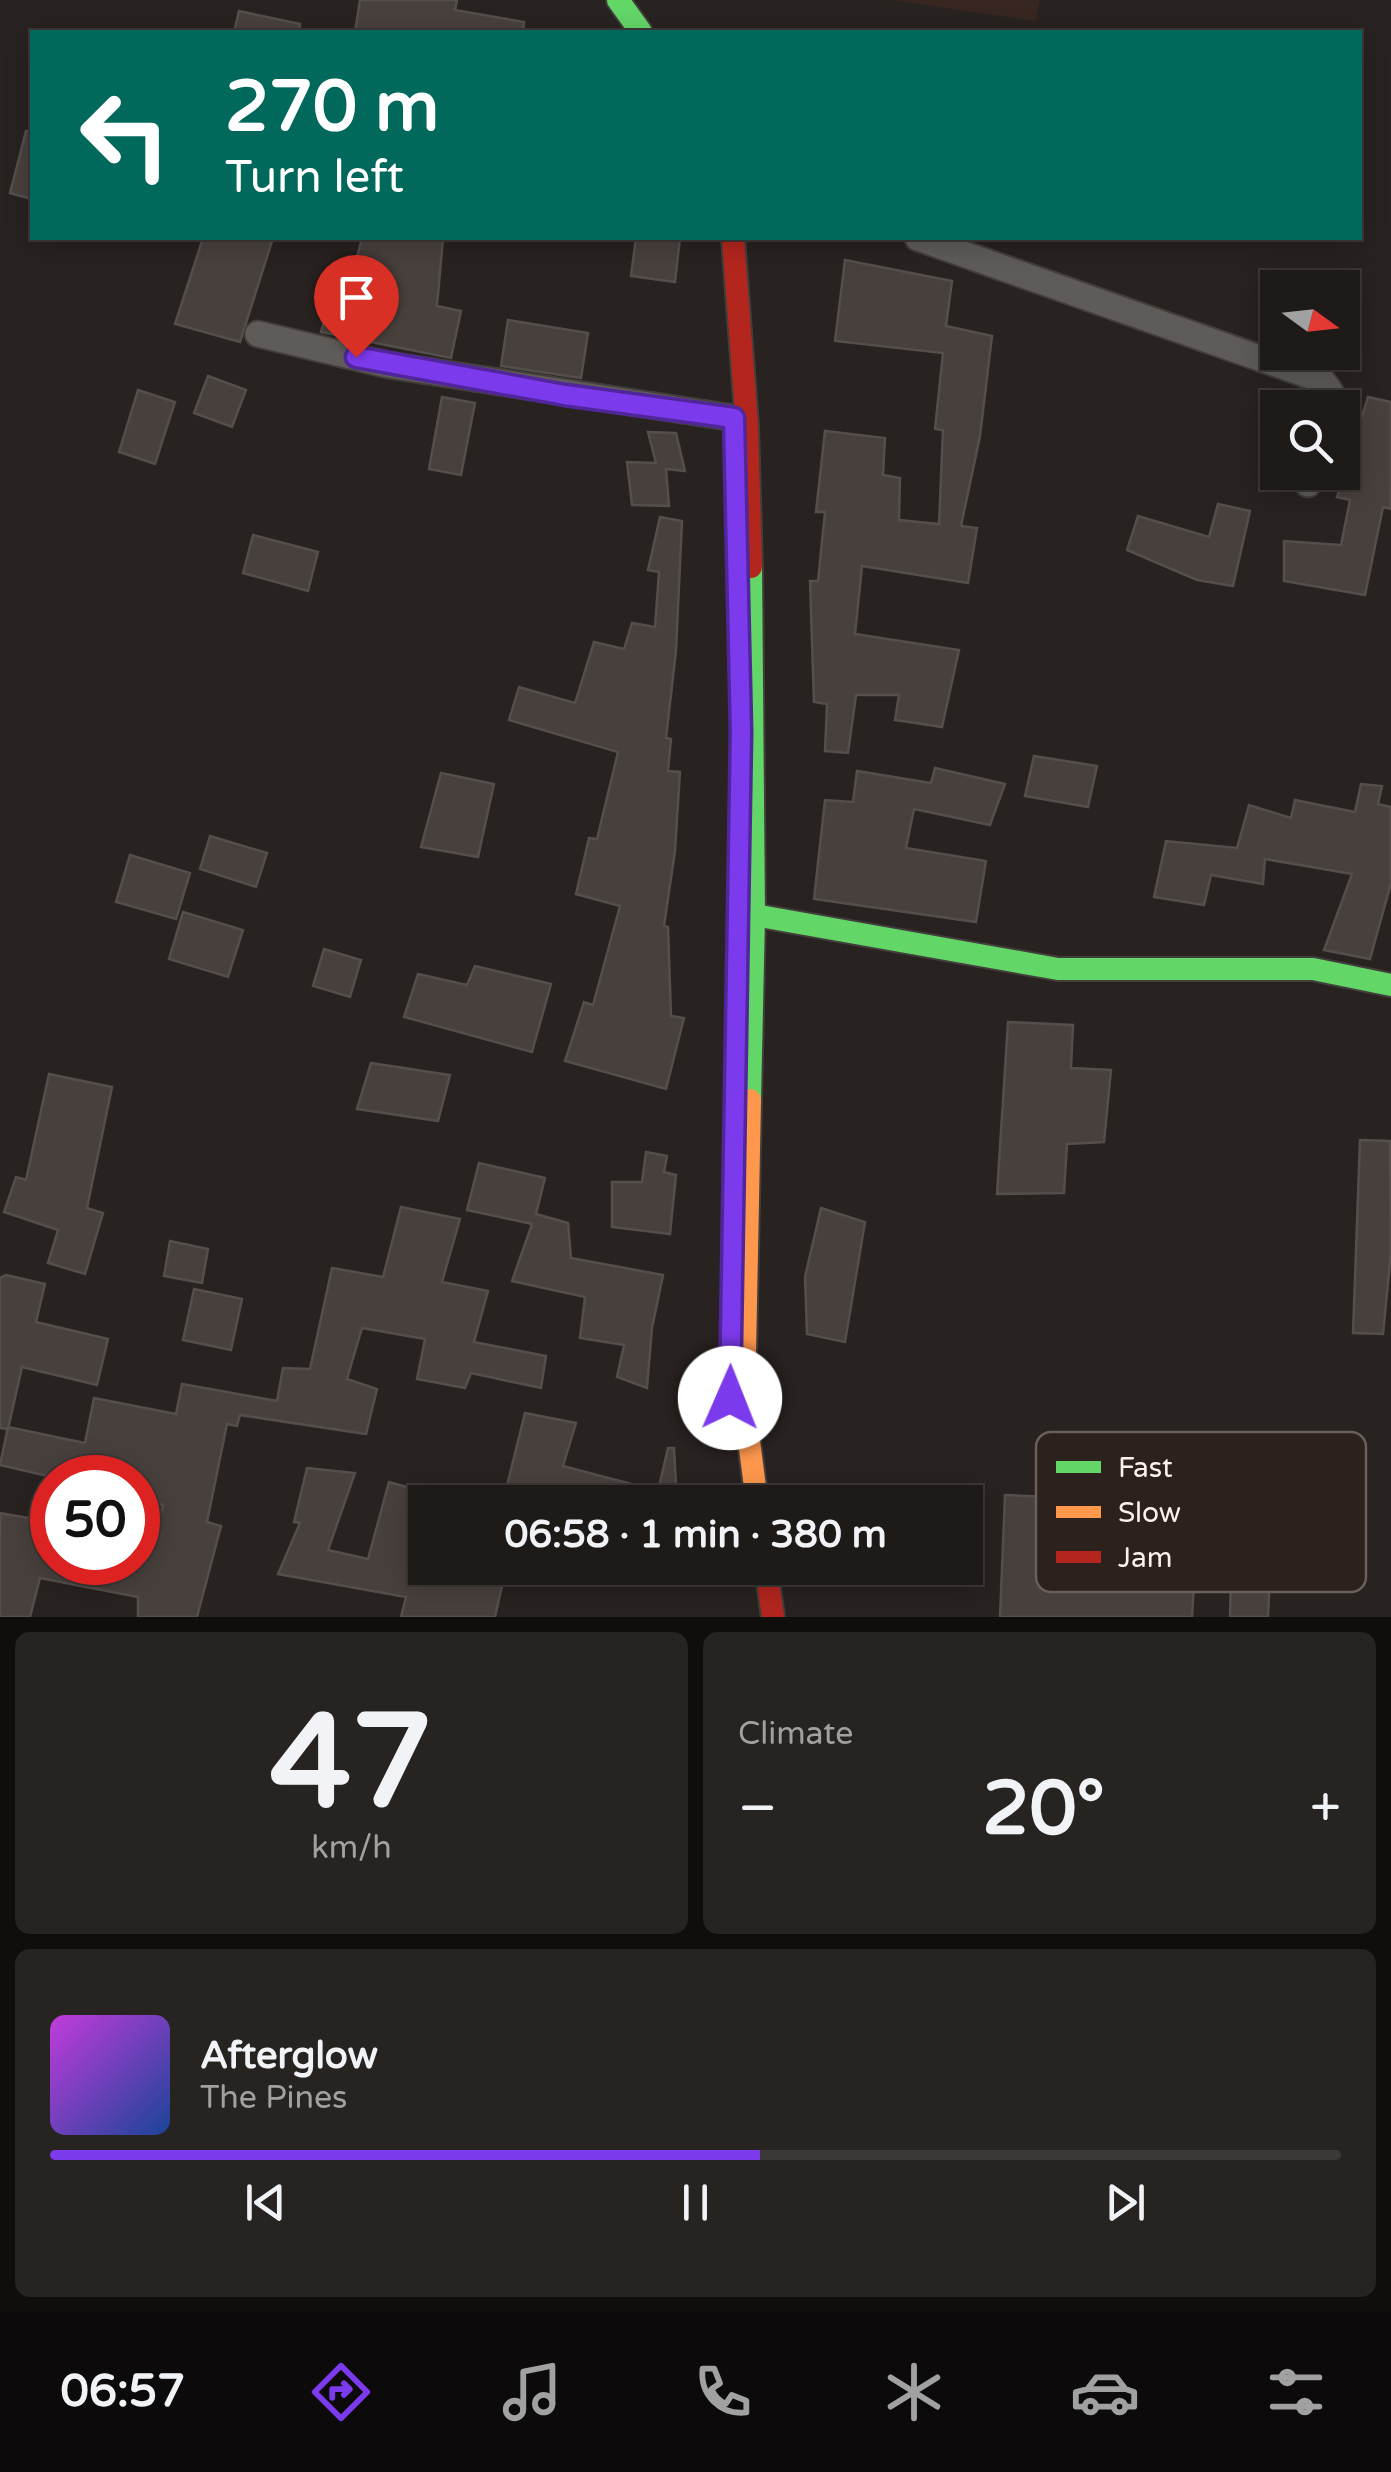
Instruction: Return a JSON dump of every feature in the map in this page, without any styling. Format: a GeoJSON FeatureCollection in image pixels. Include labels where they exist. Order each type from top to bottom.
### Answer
{"type":"FeatureCollection","features":[{"type":"Feature","properties":{"kind":"main road"},"geometry":{"type":"LineString","coordinates":[[618,0],[640,30]]}},
{"type":"Feature","properties":{"kind":"main road"},"geometry":{"type":"LineString","coordinates":[[634,0],[653,30]]}},
{"type":"Feature","properties":{"kind":"main road"},"geometry":{"type":"LineString","coordinates":[[720,240],[734,418],[741,732],[730,1398],[742,1485]]}},
{"type":"Feature","properties":{"kind":"main road"},"geometry":{"type":"LineString","coordinates":[[733,240],[747,425],[754,915],[744,1404],[755,1485]]}},
{"type":"Feature","properties":{"kind":"main road"},"geometry":{"type":"LineString","coordinates":[[754,915],[1058,970],[1313,969],[1391,985]]}},
{"type":"Feature","properties":{"kind":"main road"},"geometry":{"type":"LineString","coordinates":[[755,1585],[760,1617]]}},
{"type":"Feature","properties":{"kind":"main road"},"geometry":{"type":"LineString","coordinates":[[768,1585],[773,1617]]}},
{"type":"Feature","properties":{"kind":"street"},"geometry":{"type":"LineString","coordinates":[[924,240],[1322,380],[1329,390]]}},
{"type":"Feature","properties":{"kind":"street"},"geometry":{"type":"LineString","coordinates":[[258,334],[425,371],[734,418]]}},
{"type":"Feature","properties":{"kind":"shaded area"},"geometry":{"type":"Polygon","coordinates":[[[891,0],[1040,0],[1036,21],[891,0]]]}},
{"type":"Feature","properties":{"kind":"building"},"geometry":{"type":"Polygon","coordinates":[[[360,0],[457,0],[455,10],[524,22],[523,30],[355,30],[360,0]]]}},
{"type":"Feature","properties":{"kind":"building"},"geometry":{"type":"Polygon","coordinates":[[[239,11],[300,24],[299,30],[234,30],[239,11]]]}},
{"type":"Feature","properties":{"kind":"building"},"geometry":{"type":"Polygon","coordinates":[[[26,131],[30,132],[30,198],[10,193],[26,131]]]}},
{"type":"Feature","properties":{"kind":"building"},"geometry":{"type":"Polygon","coordinates":[[[202,240],[272,240],[240,342],[175,324],[202,240]]]}},
{"type":"Feature","properties":{"kind":"building"},"geometry":{"type":"Polygon","coordinates":[[[361,240],[443,240],[437,306],[461,311],[451,358],[321,332],[334,288],[348,292],[361,240]]]}},
{"type":"Feature","properties":{"kind":"building"},"geometry":{"type":"Polygon","coordinates":[[[636,240],[680,240],[675,282],[631,276],[636,240]]]}},
{"type":"Feature","properties":{"kind":"building"},"geometry":{"type":"Polygon","coordinates":[[[845,260],[952,281],[946,326],[992,336],[980,436],[961,526],[977,528],[968,583],[862,566],[855,634],[959,650],[942,727],[895,720],[899,695],[856,695],[848,753],[825,751],[827,704],[814,702],[810,581],[818,581],[825,512],[816,512],[825,431],[885,438],[883,475],[900,478],[899,520],[939,524],[943,430],[935,429],[943,353],[835,341],[845,260]]]}},
{"type":"Feature","properties":{"kind":"building"},"geometry":{"type":"Polygon","coordinates":[[[508,320],[588,333],[581,378],[501,366],[508,320]]]}},
{"type":"Feature","properties":{"kind":"building"},"geometry":{"type":"Polygon","coordinates":[[[208,376],[246,390],[232,427],[194,413],[208,376]]]}},
{"type":"Feature","properties":{"kind":"building"},"geometry":{"type":"Polygon","coordinates":[[[138,390],[175,402],[155,464],[119,452],[138,390]]]}},
{"type":"Feature","properties":{"kind":"building"},"geometry":{"type":"Polygon","coordinates":[[[442,397],[475,403],[461,475],[429,469],[442,397]]]}},
{"type":"Feature","properties":{"kind":"building"},"geometry":{"type":"Polygon","coordinates":[[[1368,397],[1391,402],[1391,509],[1383,507],[1365,595],[1284,581],[1284,541],[1341,545],[1350,500],[1337,497],[1339,490],[1360,490],[1360,423],[1368,397]]]}},
{"type":"Feature","properties":{"kind":"building"},"geometry":{"type":"Polygon","coordinates":[[[648,432],[676,433],[685,471],[666,469],[669,506],[632,505],[627,462],[656,463],[648,432]]]}},
{"type":"Feature","properties":{"kind":"building"},"geometry":{"type":"Polygon","coordinates":[[[1218,504],[1250,511],[1233,586],[1197,580],[1127,550],[1138,516],[1209,537],[1218,504]]]}},
{"type":"Feature","properties":{"kind":"building"},"geometry":{"type":"Polygon","coordinates":[[[660,517],[682,521],[676,651],[666,738],[671,739],[668,771],[680,772],[675,851],[664,926],[668,927],[671,1016],[684,1018],[666,1089],[565,1061],[584,1002],[593,1005],[620,906],[576,894],[589,838],[597,839],[618,752],[509,720],[519,687],[575,703],[594,642],[624,649],[632,623],[655,627],[659,572],[648,570],[660,517]]]}},
{"type":"Feature","properties":{"kind":"building"},"geometry":{"type":"Polygon","coordinates":[[[253,535],[318,552],[308,591],[243,573],[253,535]]]}},
{"type":"Feature","properties":{"kind":"building"},"geometry":{"type":"Polygon","coordinates":[[[1034,756],[1097,766],[1088,807],[1025,796],[1034,756]]]}},
{"type":"Feature","properties":{"kind":"building"},"geometry":{"type":"Polygon","coordinates":[[[935,768],[1005,784],[990,825],[914,809],[906,848],[986,861],[976,922],[814,899],[825,800],[853,802],[857,771],[931,783],[935,768]]]}},
{"type":"Feature","properties":{"kind":"building"},"geometry":{"type":"Polygon","coordinates":[[[441,773],[494,784],[478,857],[421,847],[441,773]]]}},
{"type":"Feature","properties":{"kind":"building"},"geometry":{"type":"Polygon","coordinates":[[[1361,784],[1382,786],[1378,804],[1391,807],[1391,883],[1370,959],[1324,950],[1352,874],[1265,859],[1263,884],[1211,875],[1204,905],[1154,897],[1166,841],[1237,848],[1249,805],[1291,818],[1295,800],[1355,812],[1361,784]]]}},
{"type":"Feature","properties":{"kind":"building"},"geometry":{"type":"Polygon","coordinates":[[[210,836],[267,853],[256,887],[200,869],[210,836]]]}},
{"type":"Feature","properties":{"kind":"building"},"geometry":{"type":"Polygon","coordinates":[[[130,855],[190,873],[176,919],[116,902],[130,855]]]}},
{"type":"Feature","properties":{"kind":"building"},"geometry":{"type":"Polygon","coordinates":[[[183,912],[243,930],[228,977],[169,959],[183,912]]]}},
{"type":"Feature","properties":{"kind":"building"},"geometry":{"type":"Polygon","coordinates":[[[324,949],[361,960],[350,997],[313,986],[324,949]]]}},
{"type":"Feature","properties":{"kind":"building"},"geometry":{"type":"Polygon","coordinates":[[[475,966],[551,984],[532,1052],[404,1017],[418,974],[467,985],[475,966]]]}},
{"type":"Feature","properties":{"kind":"building"},"geometry":{"type":"Polygon","coordinates":[[[1008,1022],[1073,1025],[1071,1068],[1111,1070],[1104,1142],[1067,1144],[1064,1193],[997,1194],[1008,1022]]]}},
{"type":"Feature","properties":{"kind":"building"},"geometry":{"type":"Polygon","coordinates":[[[371,1063],[450,1075],[438,1121],[357,1109],[371,1063]]]}},
{"type":"Feature","properties":{"kind":"building"},"geometry":{"type":"Polygon","coordinates":[[[49,1074],[112,1087],[87,1208],[103,1213],[85,1274],[48,1263],[58,1230],[4,1212],[16,1177],[26,1180],[49,1074]]]}},
{"type":"Feature","properties":{"kind":"building"},"geometry":{"type":"Polygon","coordinates":[[[1360,1140],[1390,1141],[1391,1252],[1383,1334],[1353,1333],[1360,1140]]]}},
{"type":"Feature","properties":{"kind":"building"},"geometry":{"type":"Polygon","coordinates":[[[646,1152],[667,1156],[664,1172],[676,1175],[670,1234],[612,1227],[612,1182],[642,1182],[646,1152]]]}},
{"type":"Feature","properties":{"kind":"building"},"geometry":{"type":"Polygon","coordinates":[[[479,1163],[545,1178],[536,1214],[568,1223],[571,1258],[663,1275],[652,1328],[647,1388],[617,1377],[624,1345],[580,1338],[585,1297],[512,1281],[532,1224],[467,1210],[479,1163]]]}},
{"type":"Feature","properties":{"kind":"building"},"geometry":{"type":"Polygon","coordinates":[[[401,1207],[460,1219],[442,1282],[488,1291],[474,1342],[546,1356],[541,1388],[471,1373],[465,1388],[417,1379],[425,1339],[362,1328],[347,1379],[377,1389],[366,1434],[240,1415],[237,1426],[227,1424],[207,1522],[221,1526],[197,1617],[138,1617],[138,1597],[76,1585],[160,1585],[160,1455],[30,1455],[30,1472],[0,1465],[8,1427],[85,1443],[94,1398],[176,1414],[182,1384],[277,1401],[283,1368],[310,1369],[332,1268],[383,1277],[401,1207]]]}},
{"type":"Feature","properties":{"kind":"building"},"geometry":{"type":"Polygon","coordinates":[[[821,1208],[865,1222],[845,1342],[807,1334],[805,1277],[821,1208]]]}},
{"type":"Feature","properties":{"kind":"building"},"geometry":{"type":"Polygon","coordinates":[[[170,1241],[208,1249],[202,1283],[164,1276],[170,1241]]]}},
{"type":"Feature","properties":{"kind":"building"},"geometry":{"type":"Polygon","coordinates":[[[6,1275],[45,1284],[36,1322],[108,1339],[97,1385],[22,1367],[8,1429],[0,1428],[0,1278],[6,1275]]]}},
{"type":"Feature","properties":{"kind":"building"},"geometry":{"type":"Polygon","coordinates":[[[194,1289],[242,1299],[231,1350],[183,1340],[194,1289]]]}},
{"type":"Feature","properties":{"kind":"building"},"geometry":{"type":"Polygon","coordinates":[[[525,1413],[576,1423],[563,1466],[635,1485],[507,1485],[525,1413]]]}},
{"type":"Feature","properties":{"kind":"building"},"geometry":{"type":"Polygon","coordinates":[[[668,1448],[674,1448],[676,1485],[659,1485],[668,1448]]]}},
{"type":"Feature","properties":{"kind":"building"},"geometry":{"type":"Polygon","coordinates":[[[307,1468],[355,1473],[328,1550],[368,1559],[389,1482],[408,1487],[408,1585],[502,1586],[495,1617],[401,1617],[406,1597],[278,1574],[300,1523],[294,1522],[307,1468]]]}},
{"type":"Feature","properties":{"kind":"building"},"geometry":{"type":"Polygon","coordinates":[[[1005,1495],[1036,1496],[1036,1592],[1194,1592],[1192,1617],[1000,1617],[1005,1495]]]}},
{"type":"Feature","properties":{"kind":"building"},"geometry":{"type":"Polygon","coordinates":[[[0,1513],[30,1518],[30,1585],[38,1585],[30,1617],[0,1617],[0,1513]]]}},
{"type":"Feature","properties":{"kind":"building"},"geometry":{"type":"Polygon","coordinates":[[[1231,1592],[1269,1592],[1268,1617],[1230,1617],[1231,1592]]]}},
{"type":"Feature","properties":{"kind":"traffic: fast"},"geometry":{"type":"LineString","coordinates":[[618,0],[640,30]]}},
{"type":"Feature","properties":{"kind":"traffic: fast"},"geometry":{"type":"LineString","coordinates":[[750,1100],[754,915],[751,567]]}},
{"type":"Feature","properties":{"kind":"traffic: fast"},"geometry":{"type":"LineString","coordinates":[[754,915],[1058,969],[1313,969],[1391,985]]}},
{"type":"Feature","properties":{"kind":"traffic: slow"},"geometry":{"type":"LineString","coordinates":[[750,1100],[744,1403],[755,1485]]}},
{"type":"Feature","properties":{"kind":"traffic: jam"},"geometry":{"type":"LineString","coordinates":[[733,240],[747,425],[751,567]]}},
{"type":"Feature","properties":{"kind":"traffic: jam"},"geometry":{"type":"LineString","coordinates":[[768,1585],[773,1617]]}},
{"type":"Feature","properties":{"kind":"route"},"geometry":{"type":"LineString","coordinates":[[356,357],[565,395],[734,418],[741,732],[730,1398]]}}]}
